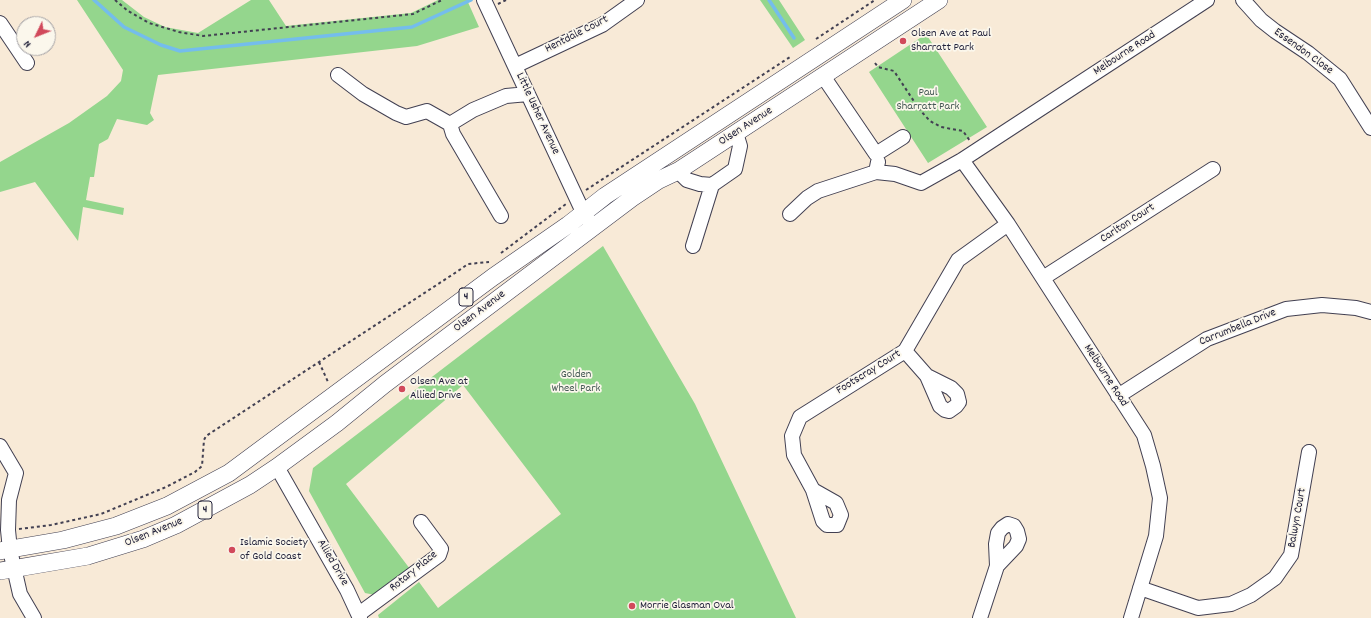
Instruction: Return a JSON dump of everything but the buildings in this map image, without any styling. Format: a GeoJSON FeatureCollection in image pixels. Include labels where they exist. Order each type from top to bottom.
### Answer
{"type":"FeatureCollection","features":[{"type":"Feature","properties":{"kind":"main road","name":"Olsen Avenue"},"geometry":{"type":"LineString","coordinates":[[5,551],[63,540],[116,526],[167,506],[229,473],[493,277],[568,225],[583,212],[903,0]]}},
{"type":"Feature","properties":{"kind":"main road","name":"Olsen Avenue"},"geometry":{"type":"LineString","coordinates":[[7,570],[88,556],[149,536],[197,514],[277,467],[593,226],[659,180],[678,171],[939,0]]}},
{"type":"Feature","properties":{"kind":"street","name":"Hentdale Court"},"geometry":{"type":"LineString","coordinates":[[515,66],[602,25],[637,0]]}},
{"type":"Feature","properties":{"kind":"street","name":"Melbourne Road"},"geometry":{"type":"LineString","coordinates":[[876,172],[895,174],[921,183],[962,160],[1207,0]]}},
{"type":"Feature","properties":{"kind":"street","name":"Essendon Close"},"geometry":{"type":"LineString","coordinates":[[1243,0],[1275,31],[1308,53],[1340,79],[1371,128]]}},
{"type":"Feature","properties":{"kind":"street","name":"Little Usher Avenue"},"geometry":{"type":"LineString","coordinates":[[486,4],[583,212],[593,226]]}},
{"type":"Feature","properties":{"kind":"street"},"geometry":{"type":"LineString","coordinates":[[0,23],[27,63]]}},
{"type":"Feature","properties":{"kind":"street"},"geometry":{"type":"LineString","coordinates":[[338,75],[363,94],[396,113],[406,117],[427,111],[450,124],[453,134],[502,216]]}},
{"type":"Feature","properties":{"kind":"street"},"geometry":{"type":"LineString","coordinates":[[790,214],[807,198],[818,191],[876,172],[878,163],[876,154],[823,76]]}},
{"type":"Feature","properties":{"kind":"street"},"geometry":{"type":"LineString","coordinates":[[450,124],[473,110],[506,96],[528,94]]}},
{"type":"Feature","properties":{"kind":"street"},"geometry":{"type":"LineString","coordinates":[[693,246],[712,185],[735,169],[740,146],[736,133]]}},
{"type":"Feature","properties":{"kind":"street"},"geometry":{"type":"LineString","coordinates":[[876,154],[902,137]]}},
{"type":"Feature","properties":{"kind":"street","name":"Melbourne Road"},"geometry":{"type":"LineString","coordinates":[[962,160],[1008,224],[1144,436],[1154,466],[1160,498],[1156,536],[1131,618]]}},
{"type":"Feature","properties":{"kind":"street","name":"Carlton Court"},"geometry":{"type":"LineString","coordinates":[[1043,278],[1213,169]]}},
{"type":"Feature","properties":{"kind":"street"},"geometry":{"type":"LineString","coordinates":[[678,171],[687,180],[700,184],[712,185]]}},
{"type":"Feature","properties":{"kind":"street","name":"Footscray Court"},"geometry":{"type":"LineString","coordinates":[[814,490],[794,455],[792,436],[800,417],[905,351],[958,260],[1008,224]]}},
{"type":"Feature","properties":{"kind":"street","name":"Carrumbella Drive"},"geometry":{"type":"LineString","coordinates":[[1118,396],[1207,338],[1286,309],[1322,306],[1356,308],[1371,312]]}},
{"type":"Feature","properties":{"kind":"street"},"geometry":{"type":"LineString","coordinates":[[905,351],[927,376]]}},
{"type":"Feature","properties":{"kind":"street"},"geometry":{"type":"LineString","coordinates":[[0,446],[16,473],[9,500],[8,530],[5,551],[7,570],[34,618]]}},
{"type":"Feature","properties":{"kind":"street","name":"Balwyn Court"},"geometry":{"type":"LineString","coordinates":[[1140,588],[1198,608],[1231,604],[1251,595],[1275,578],[1291,555],[1309,452]]}},
{"type":"Feature","properties":{"kind":"street","name":"Allied Drive"},"geometry":{"type":"LineString","coordinates":[[277,467],[360,616]]}},
{"type":"Feature","properties":{"kind":"street","name":"Rotary Place"},"geometry":{"type":"LineString","coordinates":[[360,616],[439,555],[441,549],[421,522]]}},
{"type":"Feature","properties":{"kind":"street"},"geometry":{"type":"LineString","coordinates":[[980,618],[998,566]]}},
{"type":"Feature","properties":{"kind":"path"},"geometry":{"type":"LineString","coordinates":[[115,0],[128,11],[149,23],[179,32],[203,36],[413,14],[442,0]]}},
{"type":"Feature","properties":{"kind":"path"},"geometry":{"type":"LineString","coordinates":[[814,41],[875,0]]}},
{"type":"Feature","properties":{"kind":"path"},"geometry":{"type":"LineString","coordinates":[[496,257],[576,196],[794,55]]}},
{"type":"Feature","properties":{"kind":"path"},"geometry":{"type":"LineString","coordinates":[[874,63],[878,67],[894,71],[919,109],[930,121],[941,127],[963,131],[970,141]]}},
{"type":"Feature","properties":{"kind":"path"},"geometry":{"type":"LineString","coordinates":[[8,530],[51,525],[101,514],[166,487],[195,472],[202,466],[204,440],[206,436],[468,264],[478,264],[491,261]]}},
{"type":"Feature","properties":{"kind":"path"},"geometry":{"type":"LineString","coordinates":[[319,362],[328,382],[322,386]]}},
{"type":"Feature","properties":{"kind":"green space"},"geometry":{"type":"Polygon","coordinates":[[[77,0],[122,0],[144,17],[165,27],[198,33],[251,0],[269,0],[286,26],[411,13],[438,0],[467,0],[479,27],[417,46],[158,75],[150,113],[154,120],[147,125],[117,119],[108,139],[99,144],[94,177],[90,177],[86,200],[124,208],[123,215],[83,207],[78,241],[35,182],[0,192],[0,162],[69,123],[107,96],[121,81],[123,70],[77,0]]]}},
{"type":"Feature","properties":{"kind":"green space"},"geometry":{"type":"Polygon","coordinates":[[[760,0],[779,0],[805,40],[793,48],[760,0]]]}},
{"type":"Feature","properties":{"kind":"green space","name":"Paul Sharratt Park"},"geometry":{"type":"Polygon","coordinates":[[[926,34],[987,127],[928,163],[869,72],[926,34]]]}},
{"type":"Feature","properties":{"kind":"green space","name":"Golden Wheel Park"},"geometry":{"type":"Polygon","coordinates":[[[603,246],[695,404],[796,618],[379,618],[378,615],[419,582],[438,608],[561,514],[463,385],[346,484],[410,569],[375,595],[365,593],[309,491],[313,468],[603,246]]]}},
{"type":"Feature","properties":{"kind":"waterway"},"geometry":{"type":"LineString","coordinates":[[94,0],[124,27],[161,45],[180,51],[412,27],[471,0]]}},
{"type":"Feature","properties":{"kind":"waterway"},"geometry":{"type":"LineString","coordinates":[[769,0],[794,38]]}},
{"type":"Feature","properties":{"kind":"place","name":"Olsen Ave at Paul Sharratt Park"},"geometry":{"type":"Point","coordinates":[903,41]}},
{"type":"Feature","properties":{"kind":"place","name":"Olsen Ave at Allied Drive"},"geometry":{"type":"Point","coordinates":[402,389]}},
{"type":"Feature","properties":{"kind":"place","name":"Islamic Society of Gold Coast"},"geometry":{"type":"Point","coordinates":[232,550]}},
{"type":"Feature","properties":{"kind":"place","name":"Morrie Glasman Oval"},"geometry":{"type":"Point","coordinates":[632,606]}}]}
